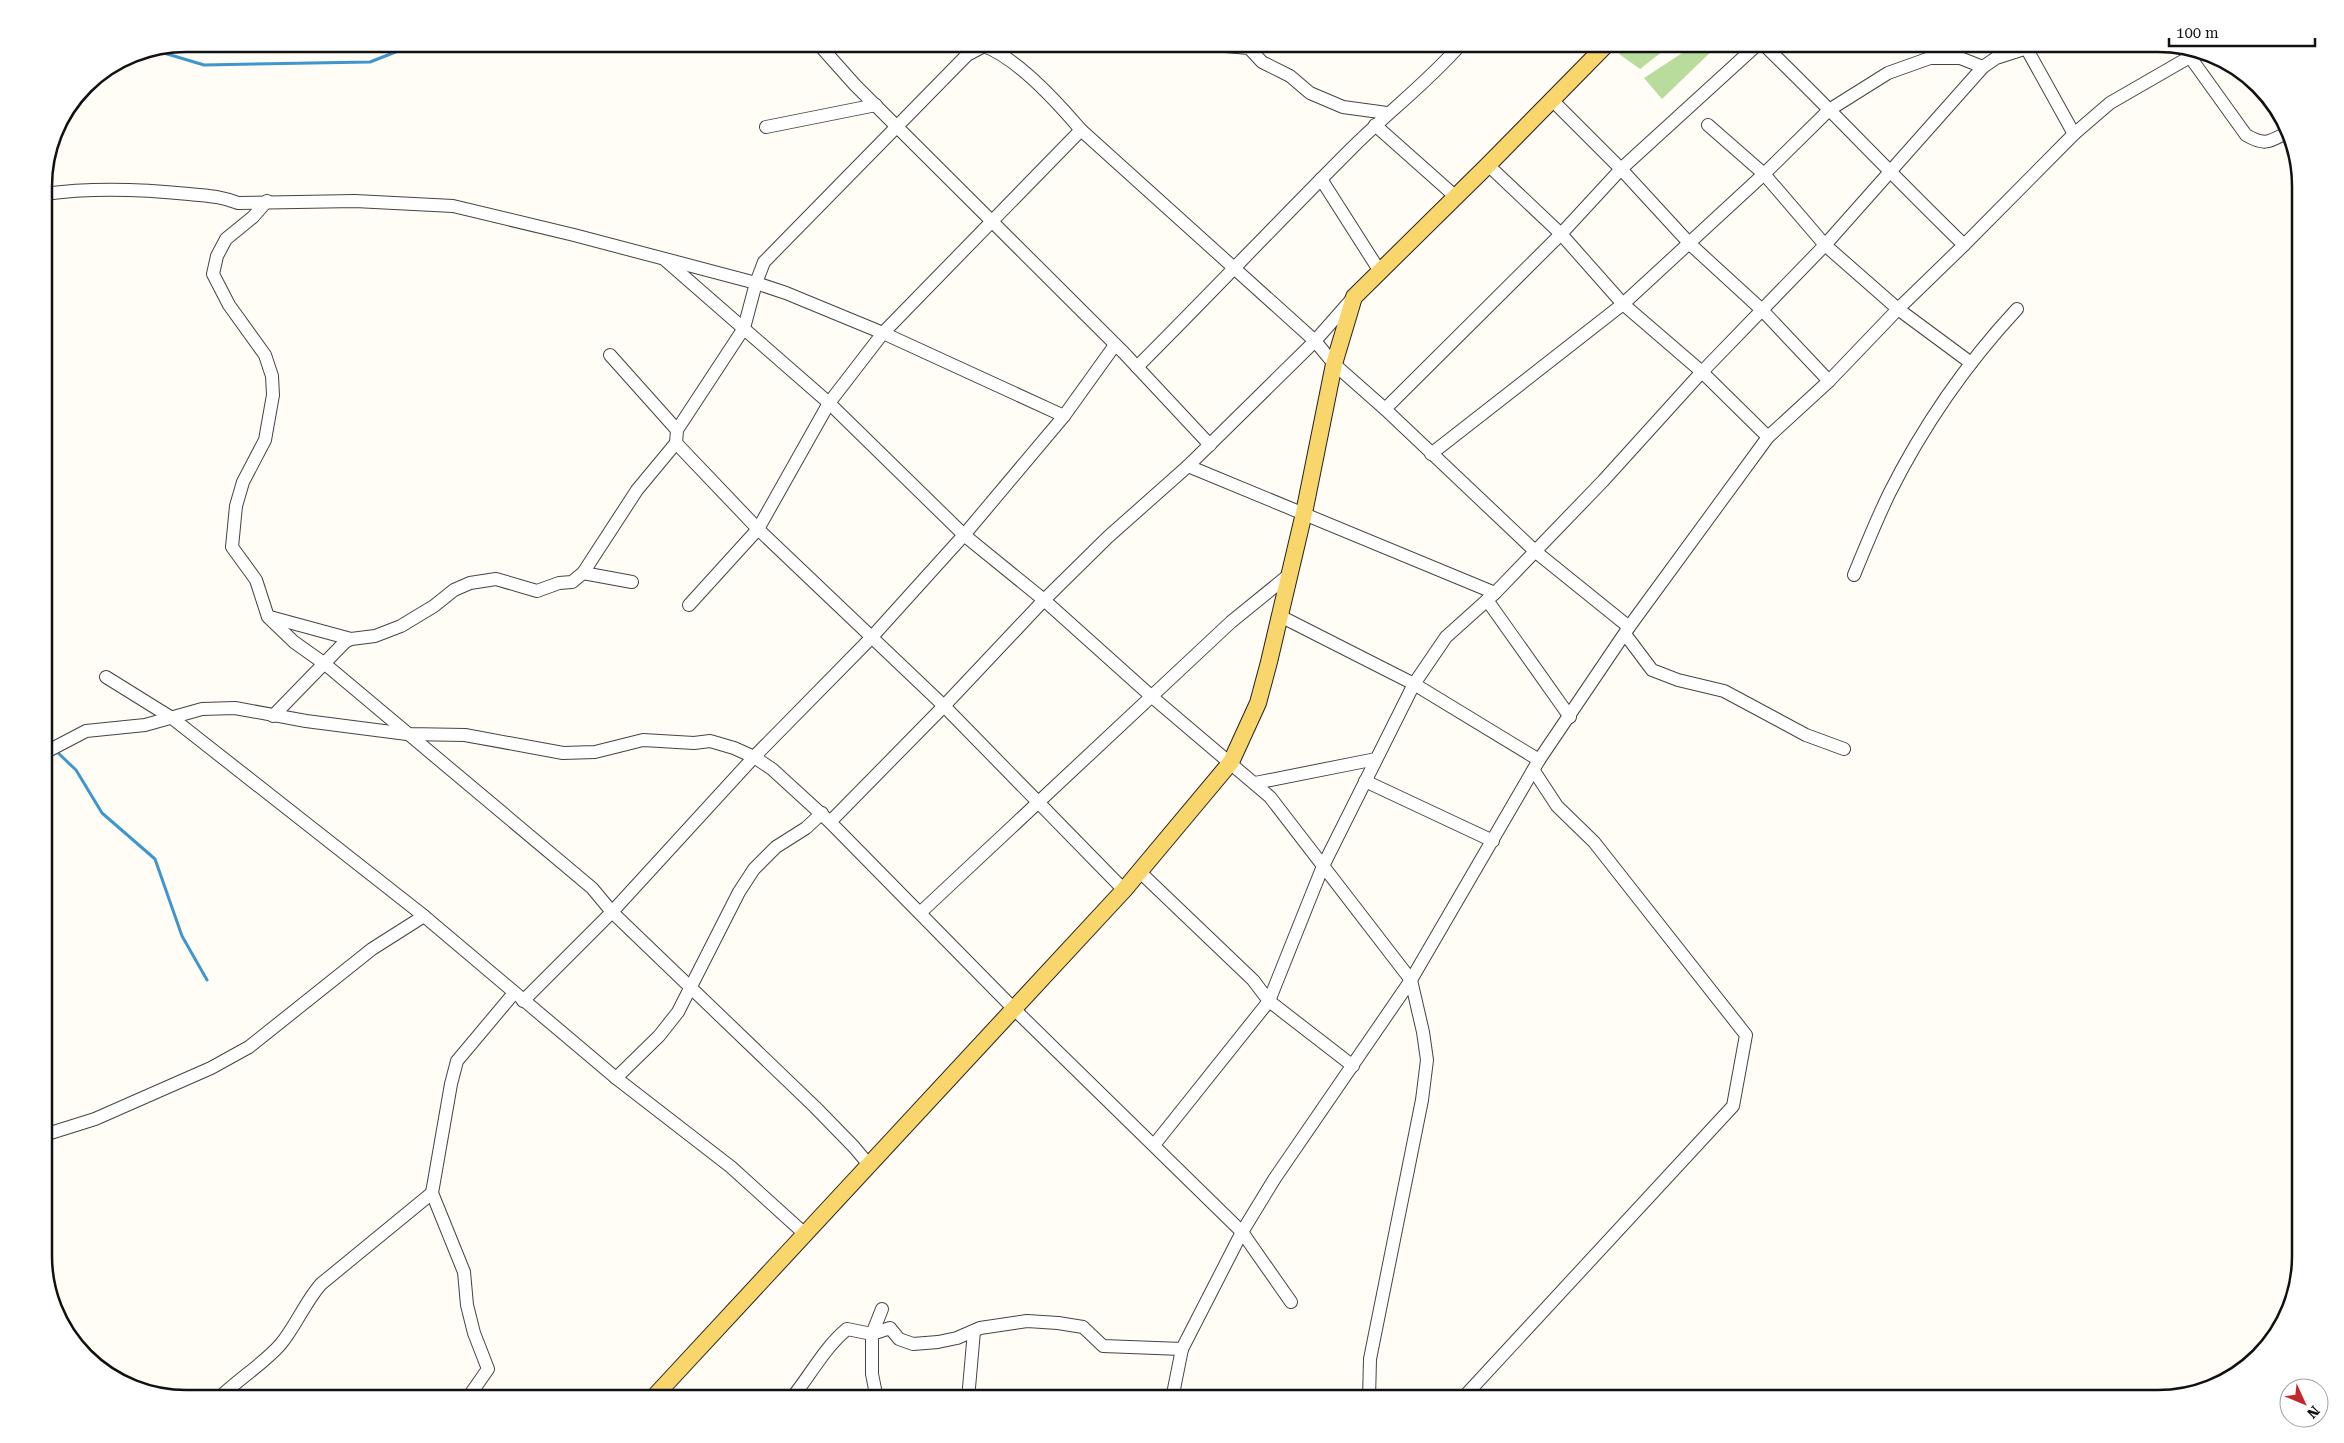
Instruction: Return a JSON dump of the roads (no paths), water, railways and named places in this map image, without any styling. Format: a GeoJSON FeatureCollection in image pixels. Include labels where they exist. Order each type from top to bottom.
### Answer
{"type":"FeatureCollection","features":[{"type":"Feature","properties":{"kind":"main road"},"geometry":{"type":"LineString","coordinates":[[660,1390],[937,1095],[1013,1008],[1124,890],[1231,762],[1258,703],[1304,513],[1334,364],[1354,297],[1599,52]]}},
{"type":"Feature","properties":{"kind":"street"},"geometry":{"type":"LineString","coordinates":[[826,52],[855,85],[991,219],[1210,445]]}},
{"type":"Feature","properties":{"kind":"street"},"geometry":{"type":"LineString","coordinates":[[268,617],[351,638],[375,636],[401,626],[434,606],[454,590],[470,583],[496,579],[537,591],[559,582],[572,582],[583,573],[637,490],[676,444],[677,430],[744,328],[756,283],[764,262],[967,55],[973,52]]}},
{"type":"Feature","properties":{"kind":"street"},"geometry":{"type":"LineString","coordinates":[[999,52],[1060,106],[1081,130],[1315,341],[1334,364],[1385,409],[1536,552],[1627,630],[1652,670],[1678,680],[1724,691],[1806,735],[1844,749]]}},
{"type":"Feature","properties":{"kind":"street"},"geometry":{"type":"LineString","coordinates":[[1253,52],[1262,62],[1290,76],[1310,93],[1343,107],[1387,114]]}},
{"type":"Feature","properties":{"kind":"street"},"geometry":{"type":"LineString","coordinates":[[1137,368],[1375,125],[1454,52]]}},
{"type":"Feature","properties":{"kind":"street"},"geometry":{"type":"LineString","coordinates":[[1385,409],[1561,234],[1621,169],[1749,52]]}},
{"type":"Feature","properties":{"kind":"street"},"geometry":{"type":"LineString","coordinates":[[1771,52],[1888,173],[1964,245]]}},
{"type":"Feature","properties":{"kind":"street"},"geometry":{"type":"LineString","coordinates":[[1942,52],[1945,58]]}},
{"type":"Feature","properties":{"kind":"street"},"geometry":{"type":"LineString","coordinates":[[1154,1145],[1269,1001],[1324,866],[1365,781],[1414,684],[1446,637],[1491,597],[1536,552],[1702,372],[1825,245],[1983,67],[1996,58],[2011,52]]}},
{"type":"Feature","properties":{"kind":"street"},"geometry":{"type":"LineString","coordinates":[[2029,52],[2074,134]]}},
{"type":"Feature","properties":{"kind":"street"},"geometry":{"type":"LineString","coordinates":[[1174,1390],[1182,1349],[1242,1232],[1275,1178],[1410,980],[1536,766],[1627,630],[1768,437],[1830,381],[1898,308],[1964,245],[2074,134],[2110,103],[2191,57]]}},
{"type":"Feature","properties":{"kind":"street"},"geometry":{"type":"LineString","coordinates":[[1431,454],[1623,304],[1690,244],[1829,110],[1888,73],[1930,58],[1960,58],[1983,67]]}},
{"type":"Feature","properties":{"kind":"street"},"geometry":{"type":"LineString","coordinates":[[2194,58],[2246,135],[2260,143],[2281,135]]}},
{"type":"Feature","properties":{"kind":"street"},"geometry":{"type":"LineString","coordinates":[[1552,100],[1621,169],[1690,244],[1762,310],[1830,381]]}},
{"type":"Feature","properties":{"kind":"street"},"geometry":{"type":"LineString","coordinates":[[766,127],[876,105]]}},
{"type":"Feature","properties":{"kind":"street"},"geometry":{"type":"LineString","coordinates":[[1375,125],[1456,197]]}},
{"type":"Feature","properties":{"kind":"street"},"geometry":{"type":"LineString","coordinates":[[1708,125],[1764,174],[1825,245],[1898,308],[1971,363]]}},
{"type":"Feature","properties":{"kind":"street"},"geometry":{"type":"LineString","coordinates":[[689,605],[758,529],[829,403],[882,333],[991,219],[1081,130]]}},
{"type":"Feature","properties":{"kind":"street"},"geometry":{"type":"LineString","coordinates":[[1488,165],[1561,234],[1623,304],[1702,372],[1768,437]]}},
{"type":"Feature","properties":{"kind":"street"},"geometry":{"type":"LineString","coordinates":[[1321,179],[1379,270]]}},
{"type":"Feature","properties":{"kind":"street"},"geometry":{"type":"LineString","coordinates":[[53,193],[84,189],[152,190],[221,196],[238,202],[355,201],[453,206],[664,258],[756,283],[882,333],[1064,416]]}},
{"type":"Feature","properties":{"kind":"street"},"geometry":{"type":"LineString","coordinates":[[267,201],[253,217],[226,239],[217,256],[213,274],[229,305],[265,354],[272,376],[272,395],[265,440],[243,482],[236,506],[232,547],[256,580],[268,617],[294,642],[325,664],[592,888],[612,912],[854,1147],[870,1166]]}},
{"type":"Feature","properties":{"kind":"street"},"geometry":{"type":"LineString","coordinates":[[664,258],[829,403],[964,535],[1044,600],[1151,696],[1270,797],[1410,980],[1423,1032],[1427,1060],[1422,1100],[1370,1359],[1368,1390]]}},
{"type":"Feature","properties":{"kind":"street"},"geometry":{"type":"LineString","coordinates":[[616,1078],[659,1036],[678,1012],[739,892],[754,869],[776,847],[826,818],[944,706],[1044,600],[1108,536],[1210,445],[1315,341],[1354,297]]}},
{"type":"Feature","properties":{"kind":"street"},"geometry":{"type":"LineString","coordinates":[[1854,575],[1888,495],[1910,456],[1971,363],[2017,310]]}},
{"type":"Feature","properties":{"kind":"street"},"geometry":{"type":"LineString","coordinates":[[473,1390],[488,1369],[474,1333],[467,1305],[464,1272],[432,1193],[451,1084],[457,1061],[518,997],[612,912],[754,757],[872,638],[964,535],[1064,416],[1114,345]]}},
{"type":"Feature","properties":{"kind":"street"},"geometry":{"type":"LineString","coordinates":[[610,355],[677,430]]}},
{"type":"Feature","properties":{"kind":"street"},"geometry":{"type":"LineString","coordinates":[[676,444],[758,529],[944,706],[1124,890]]}},
{"type":"Feature","properties":{"kind":"street"},"geometry":{"type":"LineString","coordinates":[[1188,466],[1304,513],[1491,597],[1570,717]]}},
{"type":"Feature","properties":{"kind":"street"},"geometry":{"type":"LineString","coordinates":[[583,573],[632,582]]}},
{"type":"Feature","properties":{"kind":"street"},"geometry":{"type":"LineString","coordinates":[[921,912],[1151,696],[1232,622],[1290,574]]}},
{"type":"Feature","properties":{"kind":"street"},"geometry":{"type":"LineString","coordinates":[[1280,616],[1414,684],[1536,766],[1558,806],[1594,842],[1746,1035],[1733,1106],[1470,1390]]}},
{"type":"Feature","properties":{"kind":"street"},"geometry":{"type":"LineString","coordinates":[[274,716],[351,638]]}},
{"type":"Feature","properties":{"kind":"street"},"geometry":{"type":"LineString","coordinates":[[106,677],[172,718],[424,916],[616,1078],[731,1167],[806,1235]]}},
{"type":"Feature","properties":{"kind":"street"},"geometry":{"type":"LineString","coordinates":[[53,748],[86,731],[145,725],[202,709],[235,708],[274,716],[407,734],[465,735],[563,753],[595,752],[643,740],[694,743],[710,741],[754,757],[772,769],[826,818],[921,912],[1013,1008],[1242,1232],[1291,1302]]}},
{"type":"Feature","properties":{"kind":"street"},"geometry":{"type":"LineString","coordinates":[[1255,783],[1376,759]]}},
{"type":"Feature","properties":{"kind":"street"},"geometry":{"type":"LineString","coordinates":[[1365,781],[1493,841]]}},
{"type":"Feature","properties":{"kind":"street"},"geometry":{"type":"LineString","coordinates":[[1140,872],[1253,980],[1269,1001],[1353,1066]]}},
{"type":"Feature","properties":{"kind":"street"},"geometry":{"type":"LineString","coordinates":[[53,1132],[95,1119],[211,1068],[250,1047],[372,949],[424,916]]}},
{"type":"Feature","properties":{"kind":"street"},"geometry":{"type":"LineString","coordinates":[[228,1390],[279,1345],[304,1310],[310,1296],[321,1284],[432,1193]]}},
{"type":"Feature","properties":{"kind":"street"},"geometry":{"type":"LineString","coordinates":[[875,1390],[872,1374],[872,1334],[882,1309]]}},
{"type":"Feature","properties":{"kind":"street"},"geometry":{"type":"LineString","coordinates":[[797,1390],[822,1355],[848,1329],[872,1334],[890,1328],[899,1339],[913,1344],[956,1338],[974,1331],[1027,1321],[1084,1327],[1103,1346],[1182,1349]]}},
{"type":"Feature","properties":{"kind":"street"},"geometry":{"type":"LineString","coordinates":[[969,1390],[974,1331]]}},
{"type":"Feature","properties":{"kind":"waterway"},"geometry":{"type":"LineString","coordinates":[[168,54],[204,65],[370,62],[396,52]]}},
{"type":"Feature","properties":{"kind":"waterway"},"geometry":{"type":"LineString","coordinates":[[55,750],[76,770],[102,813],[155,859],[182,936],[207,980]]}}]}
